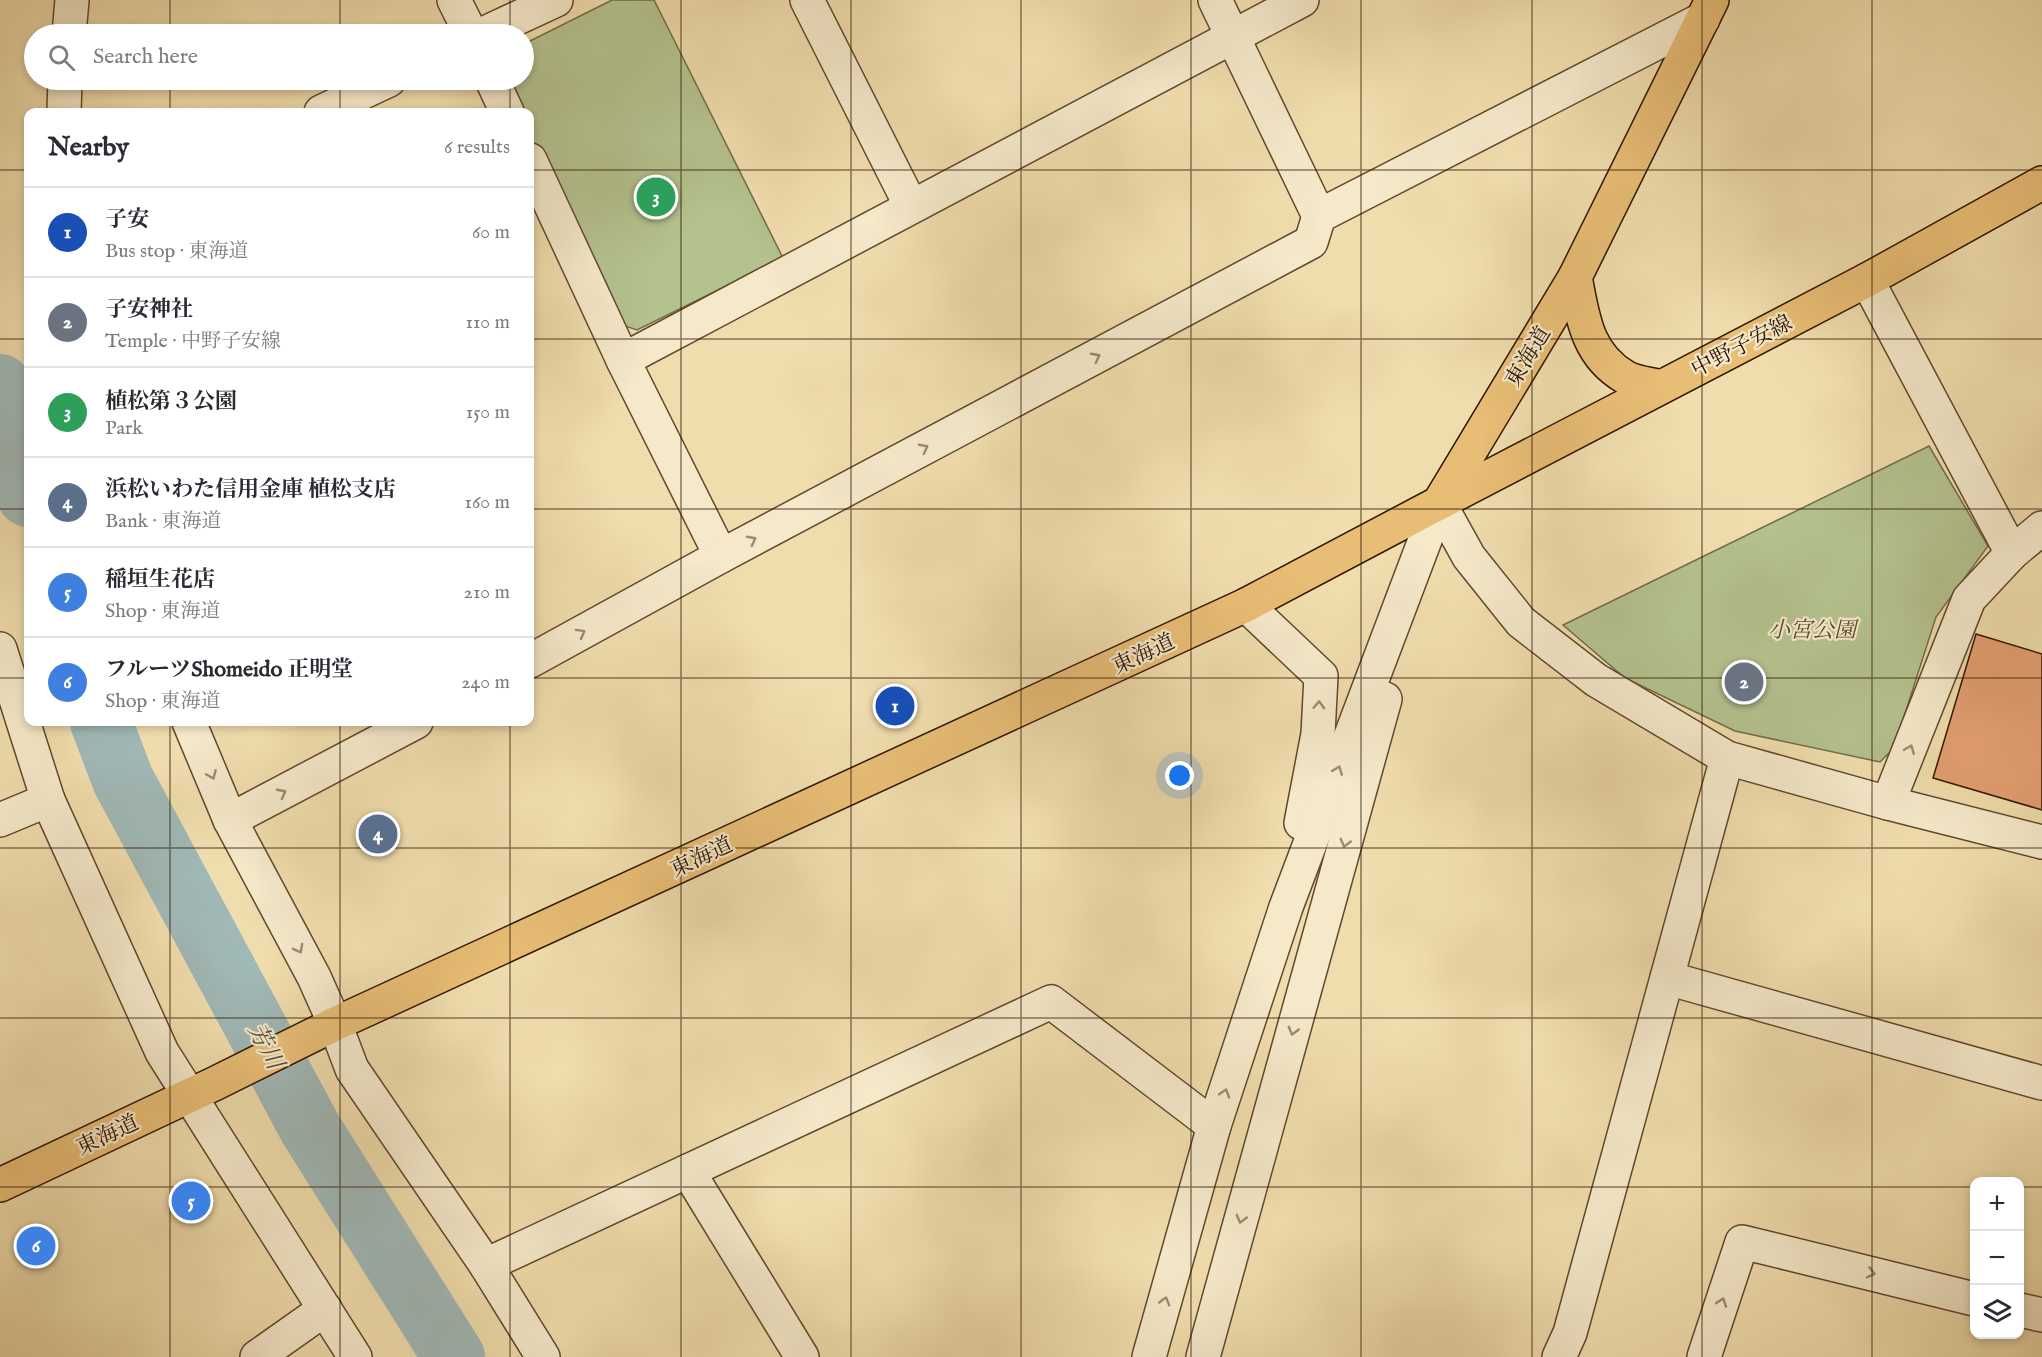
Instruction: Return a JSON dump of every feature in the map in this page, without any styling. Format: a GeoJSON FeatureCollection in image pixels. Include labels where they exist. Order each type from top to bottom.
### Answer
{"type":"FeatureCollection","features":[{"type":"Feature","properties":{"kind":"main road","name":"東海道"},"geometry":{"type":"LineString","coordinates":[[0,1185],[328,1028],[1246,605],[1439,503],[1575,277],[1707,9]]}},
{"type":"Feature","properties":{"kind":"main road","name":"中野子安線"},"geometry":{"type":"LineString","coordinates":[[1439,503],[1868,280],[2042,183]]}},
{"type":"Feature","properties":{"kind":"main road"},"geometry":{"type":"LineString","coordinates":[[1575,277],[1587,333],[1602,357],[1626,378],[1661,387]]}},
{"type":"Feature","properties":{"kind":"street"},"geometry":{"type":"LineString","coordinates":[[70,24],[72,0]]}},
{"type":"Feature","properties":{"kind":"street"},"geometry":{"type":"LineString","coordinates":[[454,0],[466,24]]}},
{"type":"Feature","properties":{"kind":"street"},"geometry":{"type":"LineString","coordinates":[[504,24],[556,0]]}},
{"type":"Feature","properties":{"kind":"street"},"geometry":{"type":"LineString","coordinates":[[807,0],[911,206]]}},
{"type":"Feature","properties":{"kind":"street"},"geometry":{"type":"LineString","coordinates":[[534,659],[721,556],[1311,242],[1319,216],[1215,0]]}},
{"type":"Feature","properties":{"kind":"street"},"geometry":{"type":"LineString","coordinates":[[623,360],[1302,0]]}},
{"type":"Feature","properties":{"kind":"street"},"geometry":{"type":"LineString","coordinates":[[1319,216],[1707,9]]}},
{"type":"Feature","properties":{"kind":"street"},"geometry":{"type":"LineString","coordinates":[[64,108],[65,90]]}},
{"type":"Feature","properties":{"kind":"street"},"geometry":{"type":"LineString","coordinates":[[330,108],[368,90]]}},
{"type":"Feature","properties":{"kind":"street"},"geometry":{"type":"LineString","coordinates":[[497,90],[505,108]]}},
{"type":"Feature","properties":{"kind":"street"},"geometry":{"type":"LineString","coordinates":[[534,169],[623,360],[721,556]]}},
{"type":"Feature","properties":{"kind":"street"},"geometry":{"type":"LineString","coordinates":[[1868,280],[2012,553]]}},
{"type":"Feature","properties":{"kind":"street"},"geometry":{"type":"LineString","coordinates":[[1439,503],[1469,557],[1521,622],[1596,680],[1727,758],[1888,803],[2042,842]]}},
{"type":"Feature","properties":{"kind":"street"},"geometry":{"type":"LineString","coordinates":[[1149,1357],[1214,1126],[1286,908],[1439,503]]}},
{"type":"Feature","properties":{"kind":"street"},"geometry":{"type":"LineString","coordinates":[[1203,1357],[1439,503]]}},
{"type":"Feature","properties":{"kind":"street"},"geometry":{"type":"LineString","coordinates":[[1888,803],[1969,599],[2012,553],[2042,528]]}},
{"type":"Feature","properties":{"kind":"street"},"geometry":{"type":"LineString","coordinates":[[1246,605],[1321,676],[1318,734],[1286,908]]}},
{"type":"Feature","properties":{"kind":"street"},"geometry":{"type":"LineString","coordinates":[[0,649],[24,724]]}},
{"type":"Feature","properties":{"kind":"street"},"geometry":{"type":"LineString","coordinates":[[24,726],[48,800],[162,1052],[202,1089],[220,1147],[355,1357]]}},
{"type":"Feature","properties":{"kind":"street"},"geometry":{"type":"LineString","coordinates":[[191,726],[230,820],[314,977],[328,1028],[352,1069],[517,1312],[543,1357]]}},
{"type":"Feature","properties":{"kind":"street"},"geometry":{"type":"LineString","coordinates":[[230,820],[408,726]]}},
{"type":"Feature","properties":{"kind":"street"},"geometry":{"type":"LineString","coordinates":[[1559,1357],[1569,1333],[1727,758]]}},
{"type":"Feature","properties":{"kind":"street"},"geometry":{"type":"LineString","coordinates":[[0,820],[48,800]]}},
{"type":"Feature","properties":{"kind":"street"},"geometry":{"type":"LineString","coordinates":[[1667,978],[2042,1083]]}},
{"type":"Feature","properties":{"kind":"street"},"geometry":{"type":"LineString","coordinates":[[486,1265],[1051,1002],[1214,1126]]}},
{"type":"Feature","properties":{"kind":"street"},"geometry":{"type":"LineString","coordinates":[[688,1171],[802,1357]]}},
{"type":"Feature","properties":{"kind":"street"},"geometry":{"type":"LineString","coordinates":[[1704,1357],[1743,1242],[1970,1298]]}},
{"type":"Feature","properties":{"kind":"street"},"geometry":{"type":"LineString","coordinates":[[256,1357],[325,1309]]}},
{"type":"Feature","properties":{"kind":"street"},"geometry":{"type":"LineString","coordinates":[[2024,1311],[2042,1315]]}},
{"type":"Feature","properties":{"kind":"green space"},"geometry":{"type":"Polygon","coordinates":[[[612,0],[654,0],[783,258],[637,330],[625,326],[534,145],[534,108],[515,108],[506,90],[534,90],[534,39],[612,0]]]}},
{"type":"Feature","properties":{"kind":"green space","name":"小宮公園"},"geometry":{"type":"Polygon","coordinates":[[[1929,446],[1988,546],[1936,617],[1894,748],[1880,762],[1735,731],[1625,678],[1563,625],[1929,446]]]}},
{"type":"Feature","properties":{"kind":"building"},"geometry":{"type":"Polygon","coordinates":[[[1976,634],[2042,654],[2042,810],[1933,778],[1976,634]]]}},
{"type":"Feature","properties":{"kind":"waterway","name":"芳川"},"geometry":{"type":"LineString","coordinates":[[0,385],[24,480]]}},
{"type":"Feature","properties":{"kind":"waterway","name":"芳川"},"geometry":{"type":"LineString","coordinates":[[103,726],[123,780],[310,1128],[454,1357]]}},
{"type":"Feature","properties":{"kind":"place","name":"植松第３公園"},"geometry":{"type":"Point","coordinates":[656,197]}},
{"type":"Feature","properties":{"kind":"place","name":"子安神社"},"geometry":{"type":"Point","coordinates":[1744,682]}},
{"type":"Feature","properties":{"kind":"place","name":"子安"},"geometry":{"type":"Point","coordinates":[895,706]}},
{"type":"Feature","properties":{"kind":"place","name":"浜松いわた信用金庫 植松支店"},"geometry":{"type":"Point","coordinates":[378,834]}},
{"type":"Feature","properties":{"kind":"place","name":"稲垣生花店"},"geometry":{"type":"Point","coordinates":[191,1201]}},
{"type":"Feature","properties":{"kind":"place","name":"フルーツShomeido 正明堂"},"geometry":{"type":"Point","coordinates":[36,1246]}}]}
